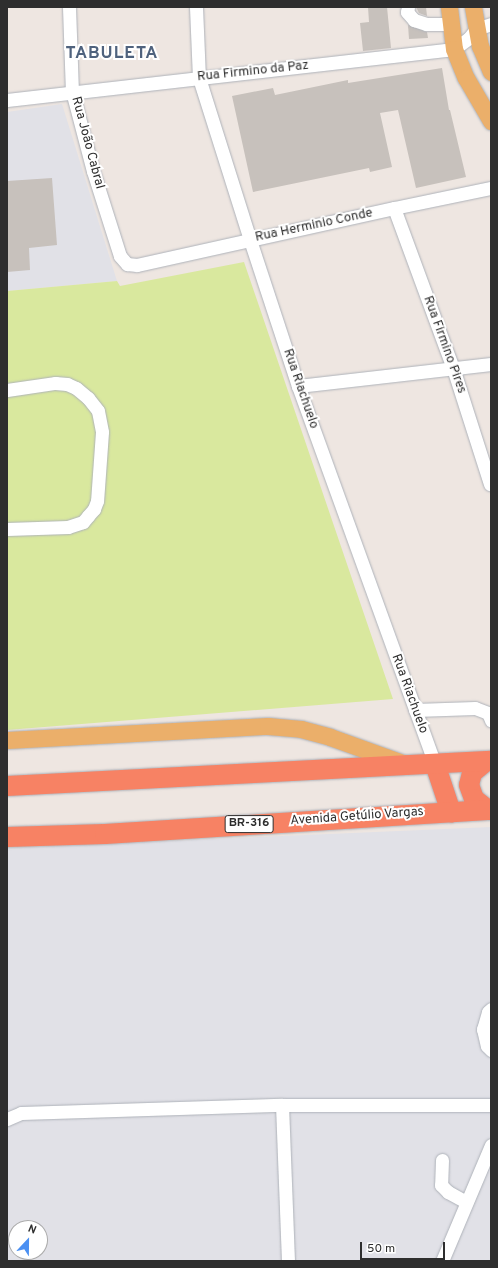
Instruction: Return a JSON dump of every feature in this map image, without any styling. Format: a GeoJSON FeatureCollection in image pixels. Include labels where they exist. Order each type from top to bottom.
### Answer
{"type":"FeatureCollection","features":[{"type":"Feature","properties":{"kind":"highway"},"geometry":{"type":"LineString","coordinates":[[7,786],[488,762]]}},
{"type":"Feature","properties":{"kind":"highway"},"geometry":{"type":"LineString","coordinates":[[488,762],[472,773],[469,785],[474,799],[489,810]]}},
{"type":"Feature","properties":{"kind":"highway"},"geometry":{"type":"LineString","coordinates":[[435,764],[452,812]]}},
{"type":"Feature","properties":{"kind":"highway","name":"Avenida Getúlio Vargas"},"geometry":{"type":"LineString","coordinates":[[7,837],[105,834],[489,810]]}},
{"type":"Feature","properties":{"kind":"main road"},"geometry":{"type":"LineString","coordinates":[[449,7],[454,49],[466,78],[491,121]]}},
{"type":"Feature","properties":{"kind":"main road"},"geometry":{"type":"LineString","coordinates":[[473,7],[484,26],[480,46],[491,72]]}},
{"type":"Feature","properties":{"kind":"main road"},"geometry":{"type":"LineString","coordinates":[[7,740],[268,726],[301,729],[330,737],[407,765]]}},
{"type":"Feature","properties":{"kind":"street","name":"Rua João Cabral"},"geometry":{"type":"LineString","coordinates":[[70,7],[72,92],[93,171],[120,256],[127,264],[136,265]]}},
{"type":"Feature","properties":{"kind":"street","name":"Rua Riachuelo"},"geometry":{"type":"LineString","coordinates":[[196,7],[199,78],[250,240],[298,386],[414,710],[435,764]]}},
{"type":"Feature","properties":{"kind":"street"},"geometry":{"type":"LineString","coordinates":[[408,7],[407,12],[414,20],[426,24],[451,24]]}},
{"type":"Feature","properties":{"kind":"street"},"geometry":{"type":"LineString","coordinates":[[454,49],[484,26]]}},
{"type":"Feature","properties":{"kind":"street","name":"Rua Firmino da Paz"},"geometry":{"type":"LineString","coordinates":[[7,100],[454,49]]}},
{"type":"Feature","properties":{"kind":"street","name":"Rua Herminio Conde"},"geometry":{"type":"LineString","coordinates":[[136,265],[491,188]]}},
{"type":"Feature","properties":{"kind":"street","name":"Rua Firmino Pires"},"geometry":{"type":"LineString","coordinates":[[394,208],[453,368],[490,484]]}},
{"type":"Feature","properties":{"kind":"street"},"geometry":{"type":"LineString","coordinates":[[298,386],[491,364]]}},
{"type":"Feature","properties":{"kind":"street"},"geometry":{"type":"LineString","coordinates":[[7,390],[55,383],[67,384],[76,388],[88,398],[98,411],[102,432],[97,501],[94,509],[83,522],[68,527],[7,529]]}},
{"type":"Feature","properties":{"kind":"street"},"geometry":{"type":"LineString","coordinates":[[414,710],[475,708],[488,713],[491,720]]}},
{"type":"Feature","properties":{"kind":"street"},"geometry":{"type":"LineString","coordinates":[[491,1009],[488,1012],[483,1029],[487,1046],[491,1050]]}},
{"type":"Feature","properties":{"kind":"street"},"geometry":{"type":"LineString","coordinates":[[7,1119],[21,1113],[282,1105],[491,1105]]}},
{"type":"Feature","properties":{"kind":"street"},"geometry":{"type":"LineString","coordinates":[[282,1105],[288,1261]]}},
{"type":"Feature","properties":{"kind":"street"},"geometry":{"type":"LineString","coordinates":[[442,1261],[491,1145]]}},
{"type":"Feature","properties":{"kind":"street"},"geometry":{"type":"LineString","coordinates":[[442,1160],[441,1185],[448,1192],[466,1202]]}},
{"type":"Feature","properties":{"kind":"shaded area"},"geometry":{"type":"Polygon","coordinates":[[[62,104],[117,281],[7,291],[7,112],[62,104]]]}},
{"type":"Feature","properties":{"kind":"shaded area"},"geometry":{"type":"Polygon","coordinates":[[[491,827],[491,1261],[7,1261],[7,848],[491,827]]]}},
{"type":"Feature","properties":{"kind":"green space"},"geometry":{"type":"Polygon","coordinates":[[[244,262],[393,699],[7,730],[7,291],[117,281],[120,286],[244,262]]]}},
{"type":"Feature","properties":{"kind":"building"},"geometry":{"type":"Polygon","coordinates":[[[368,7],[387,7],[391,48],[363,51],[360,23],[369,22],[368,7]]]}},
{"type":"Feature","properties":{"kind":"building"},"geometry":{"type":"Polygon","coordinates":[[[416,7],[426,7],[427,16],[419,13],[416,7]]]}},
{"type":"Feature","properties":{"kind":"building"},"geometry":{"type":"Polygon","coordinates":[[[408,25],[427,32],[428,38],[409,39],[408,25]]]}},
{"type":"Feature","properties":{"kind":"building"},"geometry":{"type":"Polygon","coordinates":[[[442,68],[449,110],[466,177],[416,188],[398,110],[380,113],[392,167],[370,172],[369,168],[253,192],[232,96],[273,88],[275,95],[348,80],[348,83],[442,68]]]}},
{"type":"Feature","properties":{"kind":"building"},"geometry":{"type":"Polygon","coordinates":[[[52,178],[57,245],[29,248],[30,270],[7,272],[7,181],[52,178]]]}},
{"type":"Feature","properties":{"kind":"district","name":"TABULETA"},"geometry":{"type":"Point","coordinates":[112,55]}}]}
